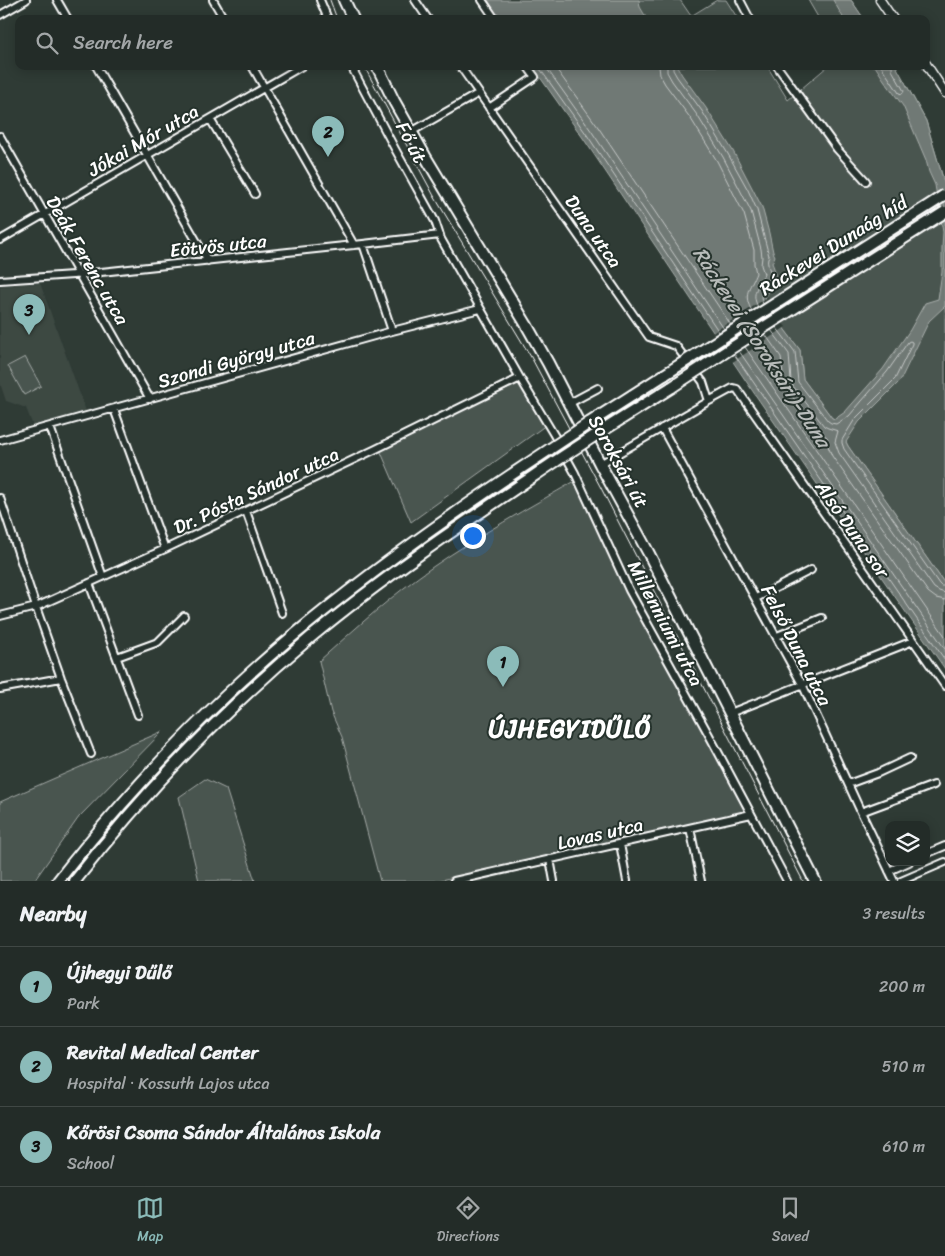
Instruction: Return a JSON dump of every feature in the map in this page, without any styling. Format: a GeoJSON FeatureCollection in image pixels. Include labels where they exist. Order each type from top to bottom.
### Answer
{"type":"FeatureCollection","features":[{"type":"Feature","properties":{"kind":"main road"},"geometry":{"type":"LineString","coordinates":[[345,0],[352,15]]}},
{"type":"Feature","properties":{"kind":"main road","name":"Soroksári út"},"geometry":{"type":"LineString","coordinates":[[379,70],[411,132],[548,363],[648,552],[815,881]]}},
{"type":"Feature","properties":{"kind":"main road","name":"Ráckevei Dunaág híd"},"geometry":{"type":"LineString","coordinates":[[58,881],[101,828],[162,760],[203,718],[257,667],[314,618],[381,566],[509,476],[589,423],[945,194]]}},
{"type":"Feature","properties":{"kind":"main road","name":"Ráckevei Dunaág híd"},"geometry":{"type":"LineString","coordinates":[[75,881],[152,790],[225,715],[311,637],[390,576],[556,461],[945,212]]}},
{"type":"Feature","properties":{"kind":"street"},"geometry":{"type":"LineString","coordinates":[[0,15],[26,0]]}},
{"type":"Feature","properties":{"kind":"street"},"geometry":{"type":"LineString","coordinates":[[57,0],[66,15]]}},
{"type":"Feature","properties":{"kind":"street"},"geometry":{"type":"LineString","coordinates":[[213,0],[222,15]]}},
{"type":"Feature","properties":{"kind":"street"},"geometry":{"type":"LineString","coordinates":[[320,0],[326,15]]}},
{"type":"Feature","properties":{"kind":"street"},"geometry":{"type":"LineString","coordinates":[[415,0],[425,15]]}},
{"type":"Feature","properties":{"kind":"street"},"geometry":{"type":"LineString","coordinates":[[482,0],[492,15]]}},
{"type":"Feature","properties":{"kind":"street"},"geometry":{"type":"LineString","coordinates":[[740,0],[748,15]]}},
{"type":"Feature","properties":{"kind":"street"},"geometry":{"type":"LineString","coordinates":[[880,0],[890,15]]}},
{"type":"Feature","properties":{"kind":"street"},"geometry":{"type":"LineString","coordinates":[[98,70],[208,261]]}},
{"type":"Feature","properties":{"kind":"street"},"geometry":{"type":"LineString","coordinates":[[254,70],[354,245]]}},
{"type":"Feature","properties":{"kind":"street","name":"Jókai Mór utca"},"geometry":{"type":"LineString","coordinates":[[0,240],[295,70]]}},
{"type":"Feature","properties":{"kind":"street","name":"Fő út"},"geometry":{"type":"LineString","coordinates":[[353,70],[435,221],[440,235],[480,309]]}},
{"type":"Feature","properties":{"kind":"street","name":"Duna utca"},"geometry":{"type":"LineString","coordinates":[[463,70],[649,337],[676,346],[703,382],[709,401]]}},
{"type":"Feature","properties":{"kind":"street"},"geometry":{"type":"LineString","coordinates":[[489,108],[535,77],[530,70]]}},
{"type":"Feature","properties":{"kind":"street"},"geometry":{"type":"LineString","coordinates":[[780,70],[837,149],[866,180]]}},
{"type":"Feature","properties":{"kind":"street"},"geometry":{"type":"LineString","coordinates":[[930,70],[945,93]]}},
{"type":"Feature","properties":{"kind":"street"},"geometry":{"type":"LineString","coordinates":[[411,132],[479,93]]}},
{"type":"Feature","properties":{"kind":"street"},"geometry":{"type":"LineString","coordinates":[[210,119],[255,194]]}},
{"type":"Feature","properties":{"kind":"street","name":"Deák Ferenc utca"},"geometry":{"type":"LineString","coordinates":[[0,136],[150,399]]}},
{"type":"Feature","properties":{"kind":"street","name":"Eötvös utca"},"geometry":{"type":"LineString","coordinates":[[0,280],[208,261],[440,235]]}},
{"type":"Feature","properties":{"kind":"street"},"geometry":{"type":"LineString","coordinates":[[363,244],[392,332]]}},
{"type":"Feature","properties":{"kind":"street","name":"Szondi György utca"},"geometry":{"type":"LineString","coordinates":[[0,440],[480,309]]}},
{"type":"Feature","properties":{"kind":"street","name":"Millenniumi utca"},"geometry":{"type":"LineString","coordinates":[[480,309],[575,473],[629,590],[787,881]]}},
{"type":"Feature","properties":{"kind":"street","name":"Dr. Pósta Sándor utca"},"geometry":{"type":"LineString","coordinates":[[0,616],[36,607],[165,549],[520,378]]}},
{"type":"Feature","properties":{"kind":"street"},"geometry":{"type":"LineString","coordinates":[[568,404],[598,388]]}},
{"type":"Feature","properties":{"kind":"street","name":"Alsó Duna sor"},"geometry":{"type":"LineString","coordinates":[[709,401],[733,388],[737,389],[945,686]]}},
{"type":"Feature","properties":{"kind":"street"},"geometry":{"type":"LineString","coordinates":[[600,464],[709,401]]}},
{"type":"Feature","properties":{"kind":"street"},"geometry":{"type":"LineString","coordinates":[[114,409],[165,549]]}},
{"type":"Feature","properties":{"kind":"street"},"geometry":{"type":"LineString","coordinates":[[50,427],[103,577]]}},
{"type":"Feature","properties":{"kind":"street","name":"Felső Duna utca"},"geometry":{"type":"LineString","coordinates":[[662,428],[802,684],[894,881]]}},
{"type":"Feature","properties":{"kind":"street"},"geometry":{"type":"LineString","coordinates":[[0,498],[61,678],[91,754]]}},
{"type":"Feature","properties":{"kind":"street"},"geometry":{"type":"LineString","coordinates":[[246,511],[282,613]]}},
{"type":"Feature","properties":{"kind":"street"},"geometry":{"type":"LineString","coordinates":[[756,598],[811,570]]}},
{"type":"Feature","properties":{"kind":"street"},"geometry":{"type":"LineString","coordinates":[[89,583],[138,715]]}},
{"type":"Feature","properties":{"kind":"street"},"geometry":{"type":"LineString","coordinates":[[117,657],[158,642],[184,616]]}},
{"type":"Feature","properties":{"kind":"street"},"geometry":{"type":"LineString","coordinates":[[777,636],[822,618]]}},
{"type":"Feature","properties":{"kind":"street"},"geometry":{"type":"LineString","coordinates":[[730,713],[913,641]]}},
{"type":"Feature","properties":{"kind":"street"},"geometry":{"type":"LineString","coordinates":[[0,689],[61,678]]}},
{"type":"Feature","properties":{"kind":"street"},"geometry":{"type":"LineString","coordinates":[[848,784],[910,758]]}},
{"type":"Feature","properties":{"kind":"street"},"geometry":{"type":"LineString","coordinates":[[861,812],[934,785]]}},
{"type":"Feature","properties":{"kind":"street","name":"Lovas utca"},"geometry":{"type":"LineString","coordinates":[[454,881],[470,879],[751,814]]}},
{"type":"Feature","properties":{"kind":"street"},"geometry":{"type":"LineString","coordinates":[[690,828],[701,881]]}},
{"type":"Feature","properties":{"kind":"street"},"geometry":{"type":"LineString","coordinates":[[620,844],[627,881]]}},
{"type":"Feature","properties":{"kind":"street"},"geometry":{"type":"LineString","coordinates":[[930,852],[945,846]]}},
{"type":"Feature","properties":{"kind":"street"},"geometry":{"type":"LineString","coordinates":[[550,860],[554,881]]}},
{"type":"Feature","properties":{"kind":"street"},"geometry":{"type":"LineString","coordinates":[[901,881],[945,862]]}},
{"type":"Feature","properties":{"kind":"street"},"geometry":{"type":"LineString","coordinates":[[890,871],[901,866]]}},
{"type":"Feature","properties":{"kind":"shaded area"},"geometry":{"type":"Polygon","coordinates":[[[552,0],[680,0],[690,15],[561,15],[552,0]]]}},
{"type":"Feature","properties":{"kind":"shaded area"},"geometry":{"type":"Polygon","coordinates":[[[717,0],[726,0],[735,15],[693,15],[717,0]]]}},
{"type":"Feature","properties":{"kind":"shaded area"},"geometry":{"type":"Polygon","coordinates":[[[808,0],[851,0],[861,15],[817,15],[808,0]]]}},
{"type":"Feature","properties":{"kind":"shaded area"},"geometry":{"type":"Polygon","coordinates":[[[598,70],[769,70],[788,100],[823,70],[898,70],[926,121],[945,185],[945,584],[848,446],[835,419],[832,418],[803,379],[800,350],[776,318],[765,297],[769,290],[598,70]]]}},
{"type":"Feature","properties":{"kind":"shaded area"},"geometry":{"type":"Polygon","coordinates":[[[40,283],[86,411],[33,426],[26,408],[6,401],[0,383],[0,286],[40,283]]]}},
{"type":"Feature","properties":{"kind":"shaded area"},"geometry":{"type":"Polygon","coordinates":[[[25,357],[41,386],[24,395],[8,366],[25,357]]]}},
{"type":"Feature","properties":{"kind":"shaded area"},"geometry":{"type":"Polygon","coordinates":[[[520,383],[546,425],[411,522],[380,450],[520,383]]]}},
{"type":"Feature","properties":{"kind":"shaded area"},"geometry":{"type":"Polygon","coordinates":[[[575,481],[625,585],[747,811],[437,881],[380,881],[342,737],[331,712],[319,661],[389,600],[434,566],[575,481]]]}},
{"type":"Feature","properties":{"kind":"shaded area"},"geometry":{"type":"Polygon","coordinates":[[[163,731],[79,817],[34,881],[0,881],[0,802],[163,731]]]}},
{"type":"Feature","properties":{"kind":"shaded area"},"geometry":{"type":"Polygon","coordinates":[[[205,779],[226,789],[255,881],[199,881],[179,797],[205,779]]]}},
{"type":"Feature","properties":{"kind":"water"},"geometry":{"type":"Polygon","coordinates":[[[488,0],[639,0],[640,7],[645,15],[497,15],[488,0]]]}},
{"type":"Feature","properties":{"kind":"water"},"geometry":{"type":"Polygon","coordinates":[[[833,0],[851,0],[861,15],[842,15],[833,0]]]}},
{"type":"Feature","properties":{"kind":"water","name":"Ráckevei (Soroksári)-Duna"},"geometry":{"type":"Polygon","coordinates":[[[535,70],[679,70],[733,151],[762,207],[775,256],[772,263],[775,277],[765,297],[776,318],[800,350],[803,379],[832,418],[835,419],[845,412],[883,369],[910,330],[925,303],[938,299],[942,272],[943,232],[935,185],[903,106],[878,70],[898,70],[926,121],[945,185],[945,306],[929,321],[900,381],[859,422],[846,442],[945,584],[945,669],[754,393],[583,138],[535,70]]]}},
{"type":"Feature","properties":{"kind":"pier"},"geometry":{"type":"Polygon","coordinates":[[[768,297],[778,317],[786,327],[731,363],[711,334],[768,297]]]}},
{"type":"Feature","properties":{"kind":"tram line"},"geometry":{"type":"LineString","coordinates":[[330,0],[336,15]]}},
{"type":"Feature","properties":{"kind":"tram line"},"geometry":{"type":"LineString","coordinates":[[366,70],[434,196],[531,357],[601,488],[803,881]]}},
{"type":"Feature","properties":{"kind":"place","name":"Revital Medical Center"},"geometry":{"type":"Point","coordinates":[328,157]}},
{"type":"Feature","properties":{"kind":"place","name":"Kőrösi Csoma Sándor Általános Iskola"},"geometry":{"type":"Point","coordinates":[29,335]}},
{"type":"Feature","properties":{"kind":"place","name":"Újhegyi Dűlő"},"geometry":{"type":"Point","coordinates":[503,687]}},
{"type":"Feature","properties":{"kind":"district","name":"ÚJHEGYIDŰLŐ"},"geometry":{"type":"Point","coordinates":[570,729]}}]}
